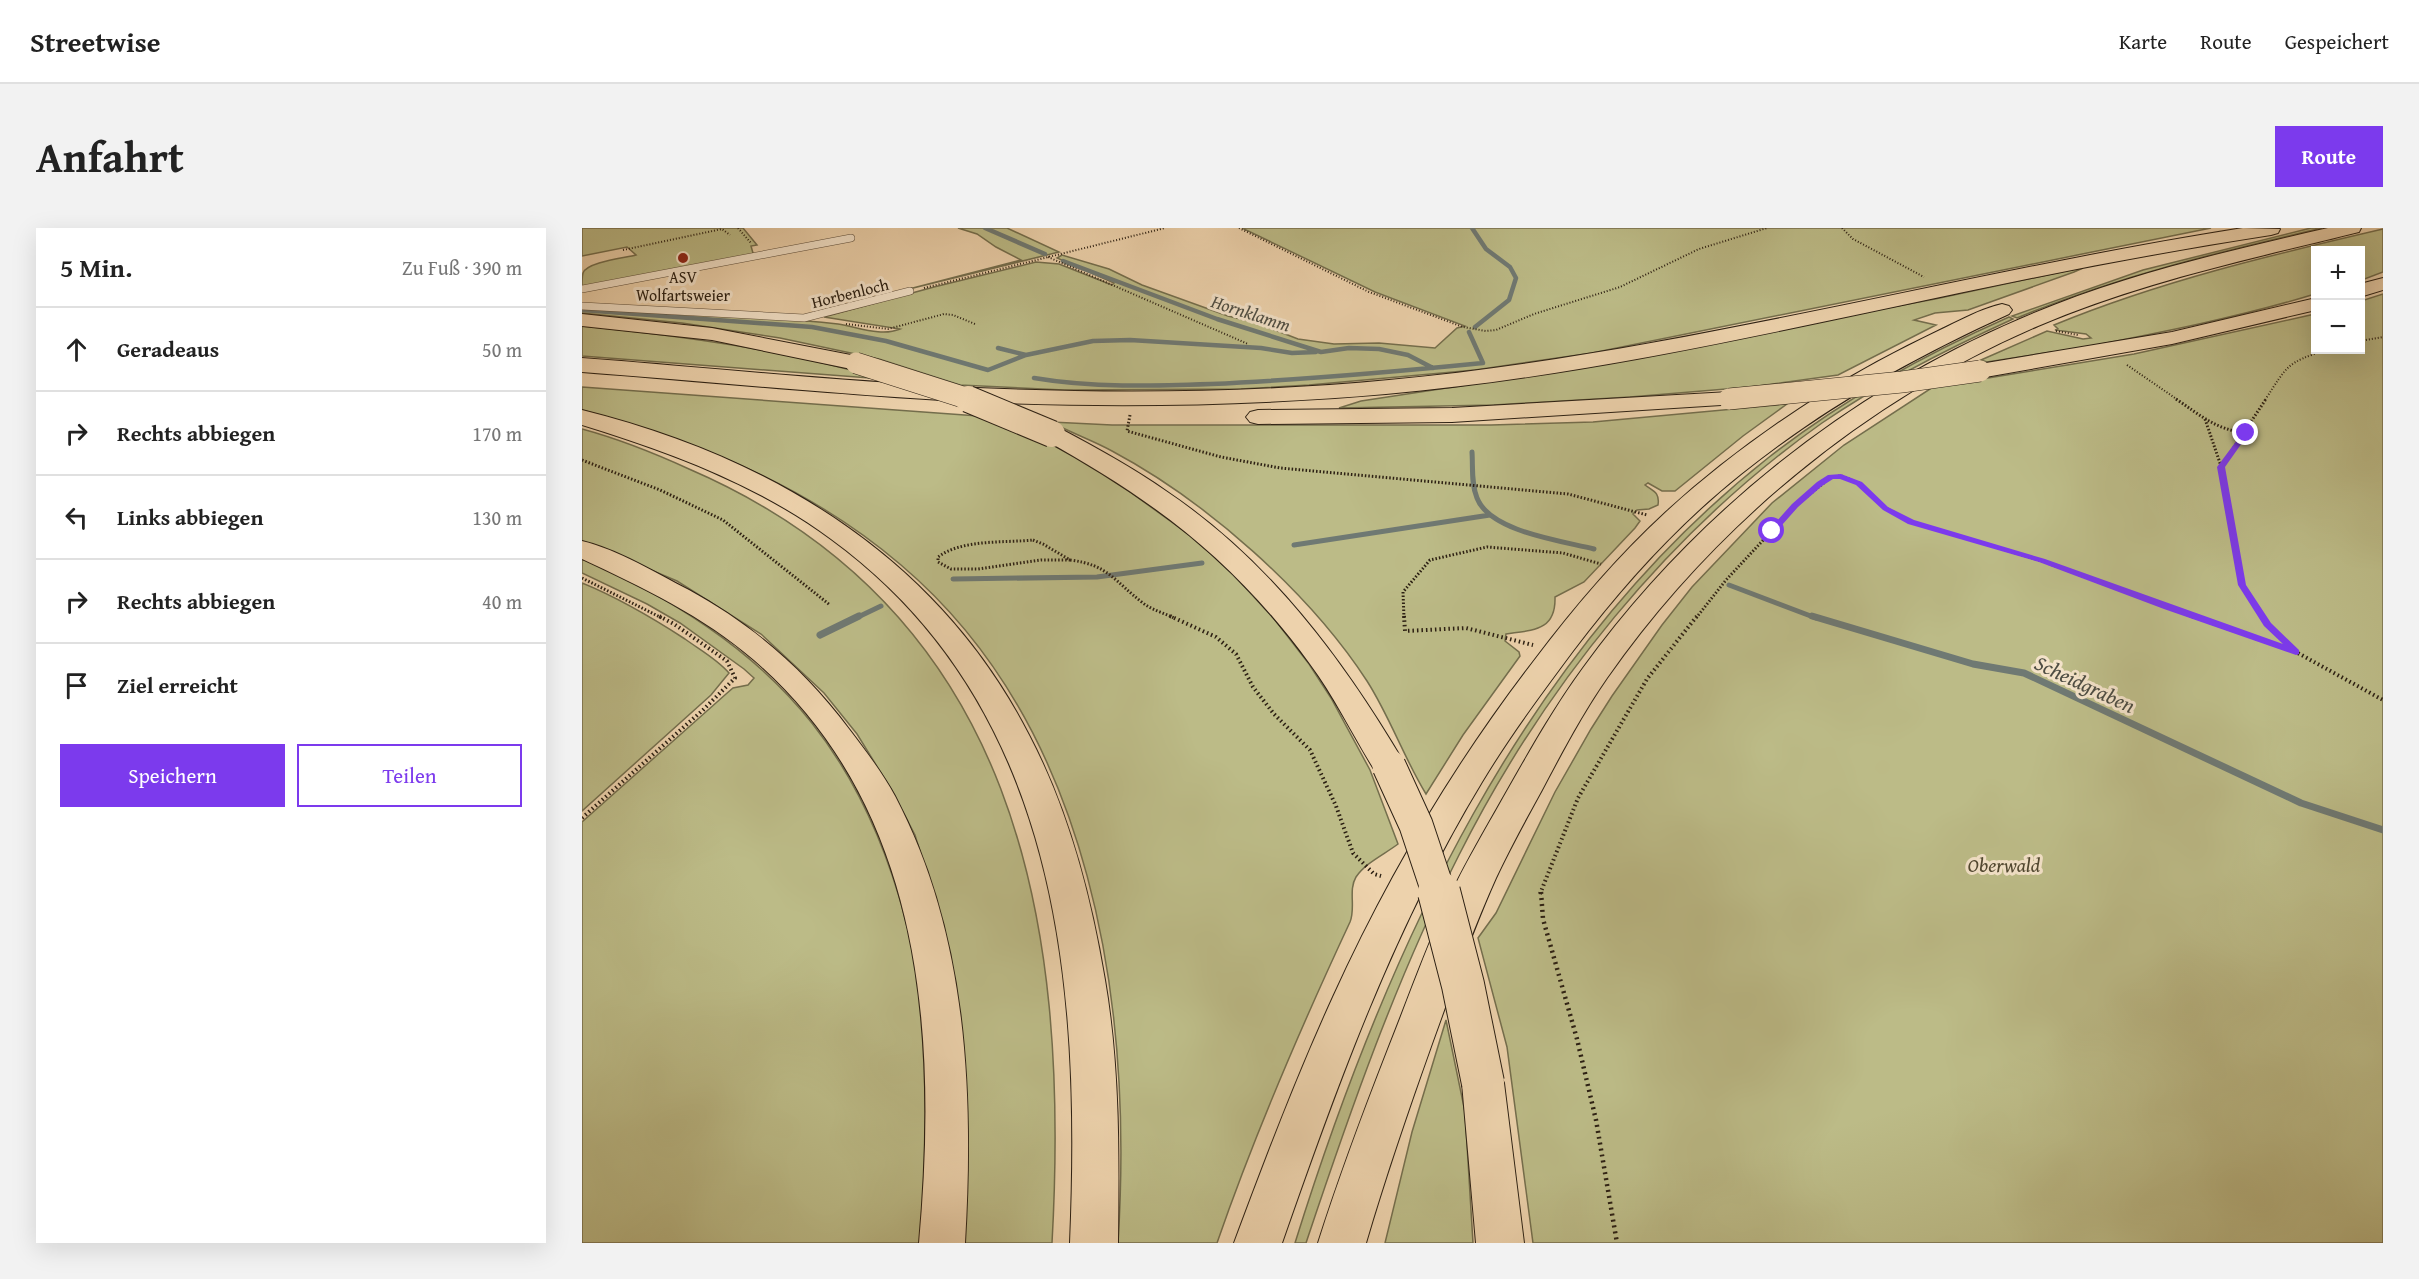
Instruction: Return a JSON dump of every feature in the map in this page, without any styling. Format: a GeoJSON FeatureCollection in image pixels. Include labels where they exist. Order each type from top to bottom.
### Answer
{"type":"FeatureCollection","features":[{"type":"Feature","properties":{"kind":"highway"},"geometry":{"type":"LineString","coordinates":[[1342,1243],[1363,1174],[1421,1016],[1478,874],[1547,749],[1604,660],[1672,578],[1732,516],[1787,468],[1853,418],[1895,390],[1988,341],[2060,310],[2137,282],[2232,256],[2352,228]]}},
{"type":"Feature","properties":{"kind":"highway"},"geometry":{"type":"LineString","coordinates":[[582,365],[1031,397],[1215,397],[1371,389],[1488,376],[1638,352],[2168,244],[2273,229]]}},
{"type":"Feature","properties":{"kind":"highway"},"geometry":{"type":"LineString","coordinates":[[1258,1243],[1325,1063],[1367,967],[1407,886],[1467,779],[1490,743],[1574,627],[1673,521],[1720,479],[1780,432],[1854,384],[1935,341],[1992,315],[2071,284],[2164,256],[2273,229]]}},
{"type":"Feature","properties":{"kind":"highway"},"geometry":{"type":"LineString","coordinates":[[2365,290],[2383,284]]}},
{"type":"Feature","properties":{"kind":"highway"},"geometry":{"type":"LineString","coordinates":[[582,379],[962,408],[1130,415],[1253,417],[1452,415],[1729,399],[1980,371],[2172,338],[2311,305]]}},
{"type":"Feature","properties":{"kind":"highway"},"geometry":{"type":"LineString","coordinates":[[582,320],[712,334],[856,363],[945,390],[1014,416],[1124,473],[1186,516],[1263,586],[1306,634],[1332,669],[1369,729],[1416,824],[1445,909],[1468,999],[1482,1083],[1500,1243]]}},
{"type":"Feature","properties":{"kind":"highway"},"geometry":{"type":"LineString","coordinates":[[582,417],[638,434],[718,464],[798,506],[836,530],[911,592],[941,625],[990,693],[1018,746],[1040,795],[1074,908],[1088,991],[1094,1076],[1097,1181],[1094,1243]]}},
{"type":"Feature","properties":{"kind":"main road"},"geometry":{"type":"LineString","coordinates":[[582,549],[662,585],[694,603],[769,658],[802,689],[849,750],[877,796],[898,840],[914,888],[931,949],[942,1016],[947,1143],[942,1243]]}},
{"type":"Feature","properties":{"kind":"lane"},"geometry":{"type":"LineString","coordinates":[[582,289],[851,238]]}},
{"type":"Feature","properties":{"kind":"lane","name":"Horbenloch"},"geometry":{"type":"LineString","coordinates":[[582,306],[804,318],[910,291]]}},
{"type":"Feature","properties":{"kind":"path"},"geometry":{"type":"LineString","coordinates":[[623,250],[724,228],[730,235]]}},
{"type":"Feature","properties":{"kind":"path"},"geometry":{"type":"LineString","coordinates":[[738,228],[753,246]]}},
{"type":"Feature","properties":{"kind":"path"},"geometry":{"type":"LineString","coordinates":[[910,291],[1165,228]]}},
{"type":"Feature","properties":{"kind":"path"},"geometry":{"type":"LineString","coordinates":[[1239,228],[1369,292],[1463,327],[1486,331],[1496,330],[1534,314],[1620,287],[1699,249],[1767,228]]}},
{"type":"Feature","properties":{"kind":"path"},"geometry":{"type":"LineString","coordinates":[[1842,228],[1853,239],[1926,278]]}},
{"type":"Feature","properties":{"kind":"path"},"geometry":{"type":"LineString","coordinates":[[1047,257],[1112,283],[1248,344]]}},
{"type":"Feature","properties":{"kind":"path"},"geometry":{"type":"LineString","coordinates":[[804,318],[888,329],[944,314],[953,315],[975,324]]}},
{"type":"Feature","properties":{"kind":"path"},"geometry":{"type":"LineString","coordinates":[[2049,330],[2079,335]]}},
{"type":"Feature","properties":{"kind":"path"},"geometry":{"type":"LineString","coordinates":[[2365,339],[2383,337]]}},
{"type":"Feature","properties":{"kind":"path"},"geometry":{"type":"LineString","coordinates":[[2221,467],[2246,433],[2285,369],[2295,360],[2314,354]]}},
{"type":"Feature","properties":{"kind":"path"},"geometry":{"type":"LineString","coordinates":[[2127,365],[2179,398],[2204,418],[2226,430],[2246,433]]}},
{"type":"Feature","properties":{"kind":"path"},"geometry":{"type":"LineString","coordinates":[[1130,415],[1127,431],[1133,434],[1221,457],[1280,468],[1568,494],[1673,521]]}},
{"type":"Feature","properties":{"kind":"path"},"geometry":{"type":"LineString","coordinates":[[2204,418],[2210,429],[2221,467],[2242,585],[2267,624],[2296,652]]}},
{"type":"Feature","properties":{"kind":"path"},"geometry":{"type":"LineString","coordinates":[[582,460],[660,490],[723,520],[830,606]]}},
{"type":"Feature","properties":{"kind":"path"},"geometry":{"type":"LineString","coordinates":[[1617,1243],[1610,1185],[1591,1096],[1543,919],[1540,896],[1553,857],[1578,798],[1647,679],[1726,580],[1795,506],[1820,484],[1831,477],[1850,479],[1866,489],[1886,508],[1911,522],[2042,561],[2167,608],[2296,652],[2383,700]]}},
{"type":"Feature","properties":{"kind":"path"},"geometry":{"type":"LineString","coordinates":[[1070,560],[1057,554],[1046,543],[1033,540],[957,548],[946,551],[938,557],[938,562],[944,567],[960,569],[1041,560],[1092,563],[1104,570],[1145,605],[1216,637],[1236,654],[1253,687],[1274,714],[1310,750],[1336,806],[1353,853],[1374,874],[1407,886]]}},
{"type":"Feature","properties":{"kind":"path"},"geometry":{"type":"LineString","coordinates":[[1556,652],[1466,628],[1406,631],[1403,592],[1430,560],[1487,547],[1563,553],[1625,571]]}},
{"type":"Feature","properties":{"kind":"path"},"geometry":{"type":"LineString","coordinates":[[582,578],[674,624],[727,661],[735,678],[582,818]]}},
{"type":"Feature","properties":{"kind":"green space","name":"ASV Wolfartsweier"},"geometry":{"type":"Polygon","coordinates":[[[582,228],[743,228],[757,245],[751,246],[753,253],[751,255],[582,287],[583,273],[591,266],[636,255],[627,247],[582,256],[582,228]]]}},
{"type":"Feature","properties":{"kind":"green space"},"geometry":{"type":"Polygon","coordinates":[[[958,228],[1007,228],[1059,252],[909,289],[1021,260],[977,234],[958,228]]]}},
{"type":"Feature","properties":{"kind":"green space"},"geometry":{"type":"Polygon","coordinates":[[[1242,228],[2211,228],[1592,353],[1475,370],[1241,389],[1064,390],[960,385],[879,359],[780,338],[682,323],[582,313],[582,307],[742,316],[838,324],[885,332],[900,329],[824,317],[1036,262],[1059,264],[1112,285],[1114,283],[1057,258],[1062,255],[1109,269],[1142,285],[1298,339],[1334,344],[1379,343],[1435,348],[1457,328],[1465,326],[1375,292],[1242,228]]]}},
{"type":"Feature","properties":{"kind":"green space"},"geometry":{"type":"Polygon","coordinates":[[[2311,228],[2322,228],[2167,267],[2091,290],[2017,318],[2012,316],[2143,270],[2311,228]]]}},
{"type":"Feature","properties":{"kind":"green space"},"geometry":{"type":"Polygon","coordinates":[[[2383,229],[2383,272],[2365,279],[2365,246],[2312,246],[2383,229]]]}},
{"type":"Feature","properties":{"kind":"green space"},"geometry":{"type":"Polygon","coordinates":[[[2311,246],[2311,295],[2218,320],[2055,353],[1987,362],[1981,360],[2047,331],[2083,339],[2091,338],[2086,334],[2055,330],[2058,329],[2054,325],[2135,295],[2258,259],[2311,246]]]}},
{"type":"Feature","properties":{"kind":"green space"},"geometry":{"type":"Polygon","coordinates":[[[2081,269],[1968,310],[1935,313],[1914,320],[1936,325],[1838,375],[1750,387],[1630,397],[1494,405],[1339,408],[1361,401],[1499,380],[1935,299],[2081,269]]]}},
{"type":"Feature","properties":{"kind":"green space","name":"Oberwald"},"geometry":{"type":"Polygon","coordinates":[[[2383,294],[2383,1243],[1533,1243],[1507,1047],[1478,938],[1496,913],[1555,792],[1591,729],[1662,625],[1692,587],[1772,503],[1844,445],[1933,387],[2134,354],[2311,315],[2311,354],[2365,354],[2365,300],[2383,294]]]}},
{"type":"Feature","properties":{"kind":"green space"},"geometry":{"type":"Polygon","coordinates":[[[2009,317],[2013,319],[1939,354],[1868,394],[1822,423],[1766,466],[1662,563],[1570,673],[1492,793],[1436,902],[1375,1046],[1306,1243],[1295,1243],[1331,1133],[1373,1024],[1420,917],[1473,814],[1534,715],[1603,621],[1681,535],[1768,458],[1796,437],[1854,398],[1914,363],[2009,317]]]}},
{"type":"Feature","properties":{"kind":"green space"},"geometry":{"type":"Polygon","coordinates":[[[582,326],[734,345],[809,360],[883,379],[582,356],[582,326]]]}},
{"type":"Feature","properties":{"kind":"green space"},"geometry":{"type":"Polygon","coordinates":[[[582,387],[992,417],[1066,451],[1115,481],[1191,536],[1231,572],[1275,620],[1309,664],[1331,698],[1370,770],[1398,844],[1370,863],[1356,877],[1353,888],[1352,917],[1279,1081],[1217,1243],[1118,1243],[1121,1152],[1117,1060],[1107,967],[1087,876],[1058,788],[1018,706],[966,631],[901,565],[866,537],[829,512],[750,470],[709,452],[668,436],[582,410],[582,387]]]}},
{"type":"Feature","properties":{"kind":"green space"},"geometry":{"type":"Polygon","coordinates":[[[1787,404],[1675,491],[1662,491],[1648,483],[1645,485],[1657,495],[1658,505],[1649,509],[1637,510],[1633,514],[1640,521],[1635,528],[1584,582],[1555,597],[1552,617],[1547,623],[1534,630],[1506,634],[1505,641],[1519,652],[1520,656],[1463,735],[1426,794],[1367,681],[1316,615],[1286,582],[1219,522],[1148,472],[1112,451],[1051,422],[1112,425],[1491,425],[1593,422],[1787,404]]]}},
{"type":"Feature","properties":{"kind":"green space"},"geometry":{"type":"Polygon","coordinates":[[[582,429],[663,457],[689,469],[800,530],[887,605],[953,691],[1001,788],[1032,894],[1049,1006],[1055,1123],[1052,1243],[959,1243],[933,894],[915,835],[891,789],[857,734],[824,693],[761,634],[677,581],[582,541],[582,429]]]}},
{"type":"Feature","properties":{"kind":"green space"},"geometry":{"type":"Polygon","coordinates":[[[582,559],[643,588],[693,617],[738,649],[777,685],[812,723],[842,765],[867,812],[888,862],[905,918],[917,967],[922,1002],[926,1036],[927,1124],[922,1243],[582,1243],[582,822],[733,688],[748,685],[754,678],[680,623],[647,604],[582,573],[582,559]]]}},
{"type":"Feature","properties":{"kind":"green space"},"geometry":{"type":"Polygon","coordinates":[[[582,583],[660,623],[708,655],[729,673],[711,695],[582,811],[582,583]]]}},
{"type":"Feature","properties":{"kind":"green space"},"geometry":{"type":"Polygon","coordinates":[[[1446,1020],[1465,1112],[1473,1243],[1385,1243],[1412,1132],[1446,1020]]]}},
{"type":"Feature","properties":{"kind":"waterway","name":"Hornklamm"},"geometry":{"type":"LineString","coordinates":[[985,228],[1045,254]]}},
{"type":"Feature","properties":{"kind":"waterway","name":"Scheidgraben"},"geometry":{"type":"LineString","coordinates":[[1472,228],[1486,249],[1510,267],[1516,278],[1509,300],[1475,327]]}},
{"type":"Feature","properties":{"kind":"waterway","name":"Hornklamm"},"geometry":{"type":"LineString","coordinates":[[1063,261],[1217,319],[1321,352],[1349,348],[1379,349],[1408,355],[1432,367]]}},
{"type":"Feature","properties":{"kind":"waterway"},"geometry":{"type":"LineString","coordinates":[[582,310],[812,327],[886,341],[988,370],[1026,355]]}},
{"type":"Feature","properties":{"kind":"waterway"},"geometry":{"type":"LineString","coordinates":[[1432,367],[1483,363],[1469,332]]}},
{"type":"Feature","properties":{"kind":"waterway"},"geometry":{"type":"LineString","coordinates":[[1026,355],[1093,341],[1130,340],[1261,348],[1292,353],[1316,352]]}},
{"type":"Feature","properties":{"kind":"waterway"},"geometry":{"type":"LineString","coordinates":[[998,348],[1026,355]]}},
{"type":"Feature","properties":{"kind":"waterway"},"geometry":{"type":"LineString","coordinates":[[1034,378],[1100,385],[1145,386],[1279,380],[1432,367]]}},
{"type":"Feature","properties":{"kind":"waterway","name":"Scheidgraben"},"geometry":{"type":"LineString","coordinates":[[1472,452],[1475,493],[1484,510],[1512,527],[1594,549]]}},
{"type":"Feature","properties":{"kind":"waterway"},"geometry":{"type":"LineString","coordinates":[[1294,545],[1490,515]]}},
{"type":"Feature","properties":{"kind":"waterway"},"geometry":{"type":"LineString","coordinates":[[953,579],[1097,577],[1202,563]]}},
{"type":"Feature","properties":{"kind":"waterway","name":"Scheidgraben"},"geometry":{"type":"LineString","coordinates":[[1729,585],[1816,618]]}},
{"type":"Feature","properties":{"kind":"waterway"},"geometry":{"type":"LineString","coordinates":[[856,618],[881,606]]}},
{"type":"Feature","properties":{"kind":"waterway"},"geometry":{"type":"LineString","coordinates":[[820,635],[859,616]]}},
{"type":"Feature","properties":{"kind":"waterway","name":"Scheidgraben"},"geometry":{"type":"LineString","coordinates":[[1812,616],[1973,664],[2024,673],[2301,803],[2383,830]]}},
{"type":"Feature","properties":{"kind":"place","name":"ASV Wolfartsweier"},"geometry":{"type":"Point","coordinates":[683,258]}},
{"type":"Feature","properties":{"kind":"route"},"geometry":{"type":"LineString","coordinates":[[1772,531],[1820,484],[1831,477],[1841,476],[1859,483],[1886,508],[1911,522],[2042,561],[2167,608],[2296,652],[2267,624],[2242,585],[2221,467],[2246,433]]}}]}
